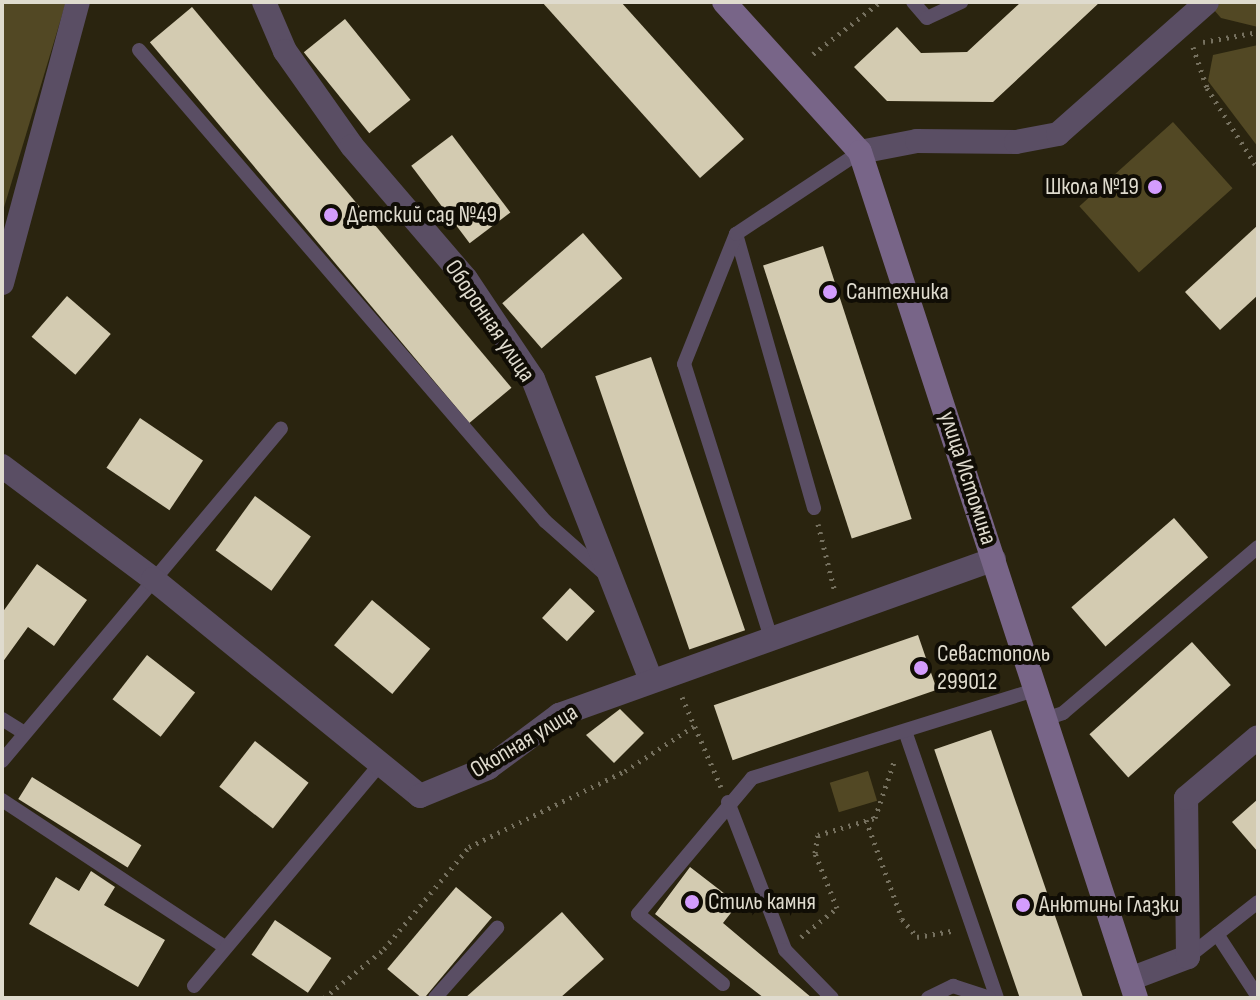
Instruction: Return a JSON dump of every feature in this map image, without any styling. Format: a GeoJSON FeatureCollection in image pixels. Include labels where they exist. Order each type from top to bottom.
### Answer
{"type":"FeatureCollection","features":[{"type":"Feature","properties":{"kind":"main road","name":"улица Истомина"},"geometry":{"type":"LineString","coordinates":[[722,2],[860,152],[1133,988]]}},
{"type":"Feature","properties":{"kind":"street"},"geometry":{"type":"LineString","coordinates":[[2,283],[78,2]]}},
{"type":"Feature","properties":{"kind":"street","name":"Оборонная улица"},"geometry":{"type":"LineString","coordinates":[[264,2],[285,51],[352,146],[466,279],[533,379],[613,580],[661,675]]}},
{"type":"Feature","properties":{"kind":"street"},"geometry":{"type":"LineString","coordinates":[[860,152],[917,141],[1016,142],[1058,134],[1207,2]]}},
{"type":"Feature","properties":{"kind":"street","name":"Окопная улица"},"geometry":{"type":"LineString","coordinates":[[2,466],[153,579],[420,796],[488,768],[559,715],[661,675],[994,559]]}},
{"type":"Feature","properties":{"kind":"street"},"geometry":{"type":"LineString","coordinates":[[1133,988],[1188,957],[1186,798],[1258,737]]}},
{"type":"Feature","properties":{"kind":"lane"},"geometry":{"type":"LineString","coordinates":[[913,2],[927,18],[962,2]]}},
{"type":"Feature","properties":{"kind":"lane"},"geometry":{"type":"LineString","coordinates":[[139,50],[545,521],[613,580]]}},
{"type":"Feature","properties":{"kind":"lane"},"geometry":{"type":"LineString","coordinates":[[771,638],[684,364],[736,234],[860,152]]}},
{"type":"Feature","properties":{"kind":"lane"},"geometry":{"type":"LineString","coordinates":[[736,234],[814,508]]}},
{"type":"Feature","properties":{"kind":"lane"},"geometry":{"type":"LineString","coordinates":[[2,761],[23,732],[281,429]]}},
{"type":"Feature","properties":{"kind":"lane"},"geometry":{"type":"LineString","coordinates":[[1045,719],[1063,713],[1258,547]]}},
{"type":"Feature","properties":{"kind":"lane"},"geometry":{"type":"LineString","coordinates":[[723,984],[638,914],[728,802],[752,778],[1035,690]]}},
{"type":"Feature","properties":{"kind":"lane"},"geometry":{"type":"LineString","coordinates":[[2,719],[23,732]]}},
{"type":"Feature","properties":{"kind":"lane"},"geometry":{"type":"LineString","coordinates":[[905,731],[997,998]]}},
{"type":"Feature","properties":{"kind":"lane"},"geometry":{"type":"LineString","coordinates":[[194,986],[380,764]]}},
{"type":"Feature","properties":{"kind":"lane"},"geometry":{"type":"LineString","coordinates":[[2,800],[225,947]]}},
{"type":"Feature","properties":{"kind":"lane"},"geometry":{"type":"LineString","coordinates":[[728,802],[785,950],[832,998]]}},
{"type":"Feature","properties":{"kind":"lane"},"geometry":{"type":"LineString","coordinates":[[1188,957],[1258,902]]}},
{"type":"Feature","properties":{"kind":"lane"},"geometry":{"type":"LineString","coordinates":[[435,998],[497,928]]}},
{"type":"Feature","properties":{"kind":"lane"},"geometry":{"type":"LineString","coordinates":[[1217,934],[1258,997]]}},
{"type":"Feature","properties":{"kind":"lane"},"geometry":{"type":"LineString","coordinates":[[928,998],[953,986],[989,998]]}},
{"type":"Feature","properties":{"kind":"path"},"geometry":{"type":"LineString","coordinates":[[813,54],[880,2]]}},
{"type":"Feature","properties":{"kind":"path"},"geometry":{"type":"LineString","coordinates":[[1182,54],[1192,44],[1258,32]]}},
{"type":"Feature","properties":{"kind":"path"},"geometry":{"type":"LineString","coordinates":[[1192,44],[1207,88],[1258,169]]}},
{"type":"Feature","properties":{"kind":"path"},"geometry":{"type":"LineString","coordinates":[[814,508],[839,613]]}},
{"type":"Feature","properties":{"kind":"path"},"geometry":{"type":"LineString","coordinates":[[661,675],[694,726],[728,802]]}},
{"type":"Feature","properties":{"kind":"path"},"geometry":{"type":"LineString","coordinates":[[324,998],[384,949],[469,847],[625,771],[694,726]]}},
{"type":"Feature","properties":{"kind":"path"},"geometry":{"type":"LineString","coordinates":[[785,950],[837,908],[815,853],[818,835],[875,818],[905,731]]}},
{"type":"Feature","properties":{"kind":"path"},"geometry":{"type":"LineString","coordinates":[[866,820],[902,919],[917,937],[971,924]]}},
{"type":"Feature","properties":{"kind":"shaded area"},"geometry":{"type":"Polygon","coordinates":[[[2,2],[66,2],[2,214],[2,2]]]}},
{"type":"Feature","properties":{"kind":"shaded area"},"geometry":{"type":"Polygon","coordinates":[[[1221,2],[1258,2],[1258,27],[1221,18],[1214,10],[1221,2]]]}},
{"type":"Feature","properties":{"kind":"shaded area"},"geometry":{"type":"Polygon","coordinates":[[[1258,45],[1258,147],[1208,81],[1213,55],[1258,45]]]}},
{"type":"Feature","properties":{"kind":"shaded area"},"geometry":{"type":"Polygon","coordinates":[[[1173,122],[1233,188],[1139,272],[1079,206],[1173,122]]]}},
{"type":"Feature","properties":{"kind":"shaded area"},"geometry":{"type":"Polygon","coordinates":[[[868,771],[877,801],[839,812],[830,783],[868,771]]]}},
{"type":"Feature","properties":{"kind":"building"},"geometry":{"type":"Polygon","coordinates":[[[542,2],[621,2],[744,139],[700,178],[542,2]]]}},
{"type":"Feature","properties":{"kind":"building"},"geometry":{"type":"Polygon","coordinates":[[[1021,2],[1100,2],[993,102],[887,101],[854,67],[897,27],[921,53],[967,52],[1021,2]]]}},
{"type":"Feature","properties":{"kind":"building","name":"Детский сад №49"},"geometry":{"type":"Polygon","coordinates":[[[192,7],[511,388],[469,423],[150,42],[192,7]]]}},
{"type":"Feature","properties":{"kind":"building"},"geometry":{"type":"Polygon","coordinates":[[[345,19],[410,100],[369,133],[304,52],[345,19]]]}},
{"type":"Feature","properties":{"kind":"building"},"geometry":{"type":"Polygon","coordinates":[[[452,135],[510,212],[470,243],[411,166],[452,135]]]}},
{"type":"Feature","properties":{"kind":"building"},"geometry":{"type":"Polygon","coordinates":[[[1258,225],[1258,295],[1220,330],[1185,292],[1258,225]]]}},
{"type":"Feature","properties":{"kind":"building"},"geometry":{"type":"Polygon","coordinates":[[[583,233],[622,278],[542,348],[502,303],[583,233]]]}},
{"type":"Feature","properties":{"kind":"building"},"geometry":{"type":"Polygon","coordinates":[[[823,246],[912,519],[852,538],[763,265],[823,246]]]}},
{"type":"Feature","properties":{"kind":"building"},"geometry":{"type":"Polygon","coordinates":[[[67,296],[111,334],[75,375],[32,337],[67,296]]]}},
{"type":"Feature","properties":{"kind":"building"},"geometry":{"type":"Polygon","coordinates":[[[651,357],[745,630],[689,649],[595,376],[651,357]]]}},
{"type":"Feature","properties":{"kind":"building"},"geometry":{"type":"Polygon","coordinates":[[[140,418],[203,460],[169,510],[106,468],[140,418]]]}},
{"type":"Feature","properties":{"kind":"building"},"geometry":{"type":"Polygon","coordinates":[[[255,496],[311,537],[271,591],[216,550],[255,496]]]}},
{"type":"Feature","properties":{"kind":"building"},"geometry":{"type":"Polygon","coordinates":[[[1174,518],[1208,557],[1105,646],[1071,607],[1174,518]]]}},
{"type":"Feature","properties":{"kind":"building"},"geometry":{"type":"Polygon","coordinates":[[[37,564],[87,600],[54,646],[28,627],[2,663],[2,613],[37,564]]]}},
{"type":"Feature","properties":{"kind":"building"},"geometry":{"type":"Polygon","coordinates":[[[570,588],[595,611],[567,641],[542,618],[570,588]]]}},
{"type":"Feature","properties":{"kind":"building"},"geometry":{"type":"Polygon","coordinates":[[[372,600],[430,649],[392,694],[334,645],[372,600]]]}},
{"type":"Feature","properties":{"kind":"building"},"geometry":{"type":"Polygon","coordinates":[[[918,635],[937,690],[733,760],[714,705],[918,635]]]}},
{"type":"Feature","properties":{"kind":"building"},"geometry":{"type":"Polygon","coordinates":[[[1192,642],[1231,685],[1128,777],[1089,734],[1192,642]]]}},
{"type":"Feature","properties":{"kind":"building"},"geometry":{"type":"Polygon","coordinates":[[[147,655],[195,693],[161,737],[113,699],[147,655]]]}},
{"type":"Feature","properties":{"kind":"building"},"geometry":{"type":"Polygon","coordinates":[[[620,709],[644,733],[614,763],[586,735],[620,709]]]}},
{"type":"Feature","properties":{"kind":"building"},"geometry":{"type":"Polygon","coordinates":[[[991,730],[1083,998],[1020,998],[934,750],[991,730]]]}},
{"type":"Feature","properties":{"kind":"building"},"geometry":{"type":"Polygon","coordinates":[[[255,741],[309,783],[273,829],[219,787],[255,741]]]}},
{"type":"Feature","properties":{"kind":"building"},"geometry":{"type":"Polygon","coordinates":[[[32,777],[141,845],[128,867],[18,799],[32,777]]]}},
{"type":"Feature","properties":{"kind":"building"},"geometry":{"type":"Polygon","coordinates":[[[1258,799],[1258,852],[1232,822],[1258,799]]]}},
{"type":"Feature","properties":{"kind":"building"},"geometry":{"type":"Polygon","coordinates":[[[690,867],[738,904],[723,923],[812,998],[764,998],[655,914],[690,867]]]}},
{"type":"Feature","properties":{"kind":"building"},"geometry":{"type":"Polygon","coordinates":[[[91,871],[115,887],[104,905],[165,940],[138,987],[29,924],[56,877],[79,891],[91,871]]]}},
{"type":"Feature","properties":{"kind":"building"},"geometry":{"type":"Polygon","coordinates":[[[456,887],[492,917],[424,998],[387,969],[456,887]]]}},
{"type":"Feature","properties":{"kind":"building"},"geometry":{"type":"Polygon","coordinates":[[[562,912],[604,959],[560,998],[465,998],[562,912]]]}},
{"type":"Feature","properties":{"kind":"building"},"geometry":{"type":"Polygon","coordinates":[[[275,920],[331,958],[308,993],[252,955],[275,920]]]}},
{"type":"Feature","properties":{"kind":"place","name":"Школа №19"},"geometry":{"type":"Point","coordinates":[1155,187]}},
{"type":"Feature","properties":{"kind":"place","name":"Детский сад №49"},"geometry":{"type":"Point","coordinates":[331,215]}},
{"type":"Feature","properties":{"kind":"place","name":"Сантехника"},"geometry":{"type":"Point","coordinates":[830,292]}},
{"type":"Feature","properties":{"kind":"place","name":"Севастополь 299012"},"geometry":{"type":"Point","coordinates":[921,668]}},
{"type":"Feature","properties":{"kind":"place","name":"Стиль камня"},"geometry":{"type":"Point","coordinates":[692,902]}},
{"type":"Feature","properties":{"kind":"place","name":"Анютины Глазки"},"geometry":{"type":"Point","coordinates":[1023,905]}}]}
